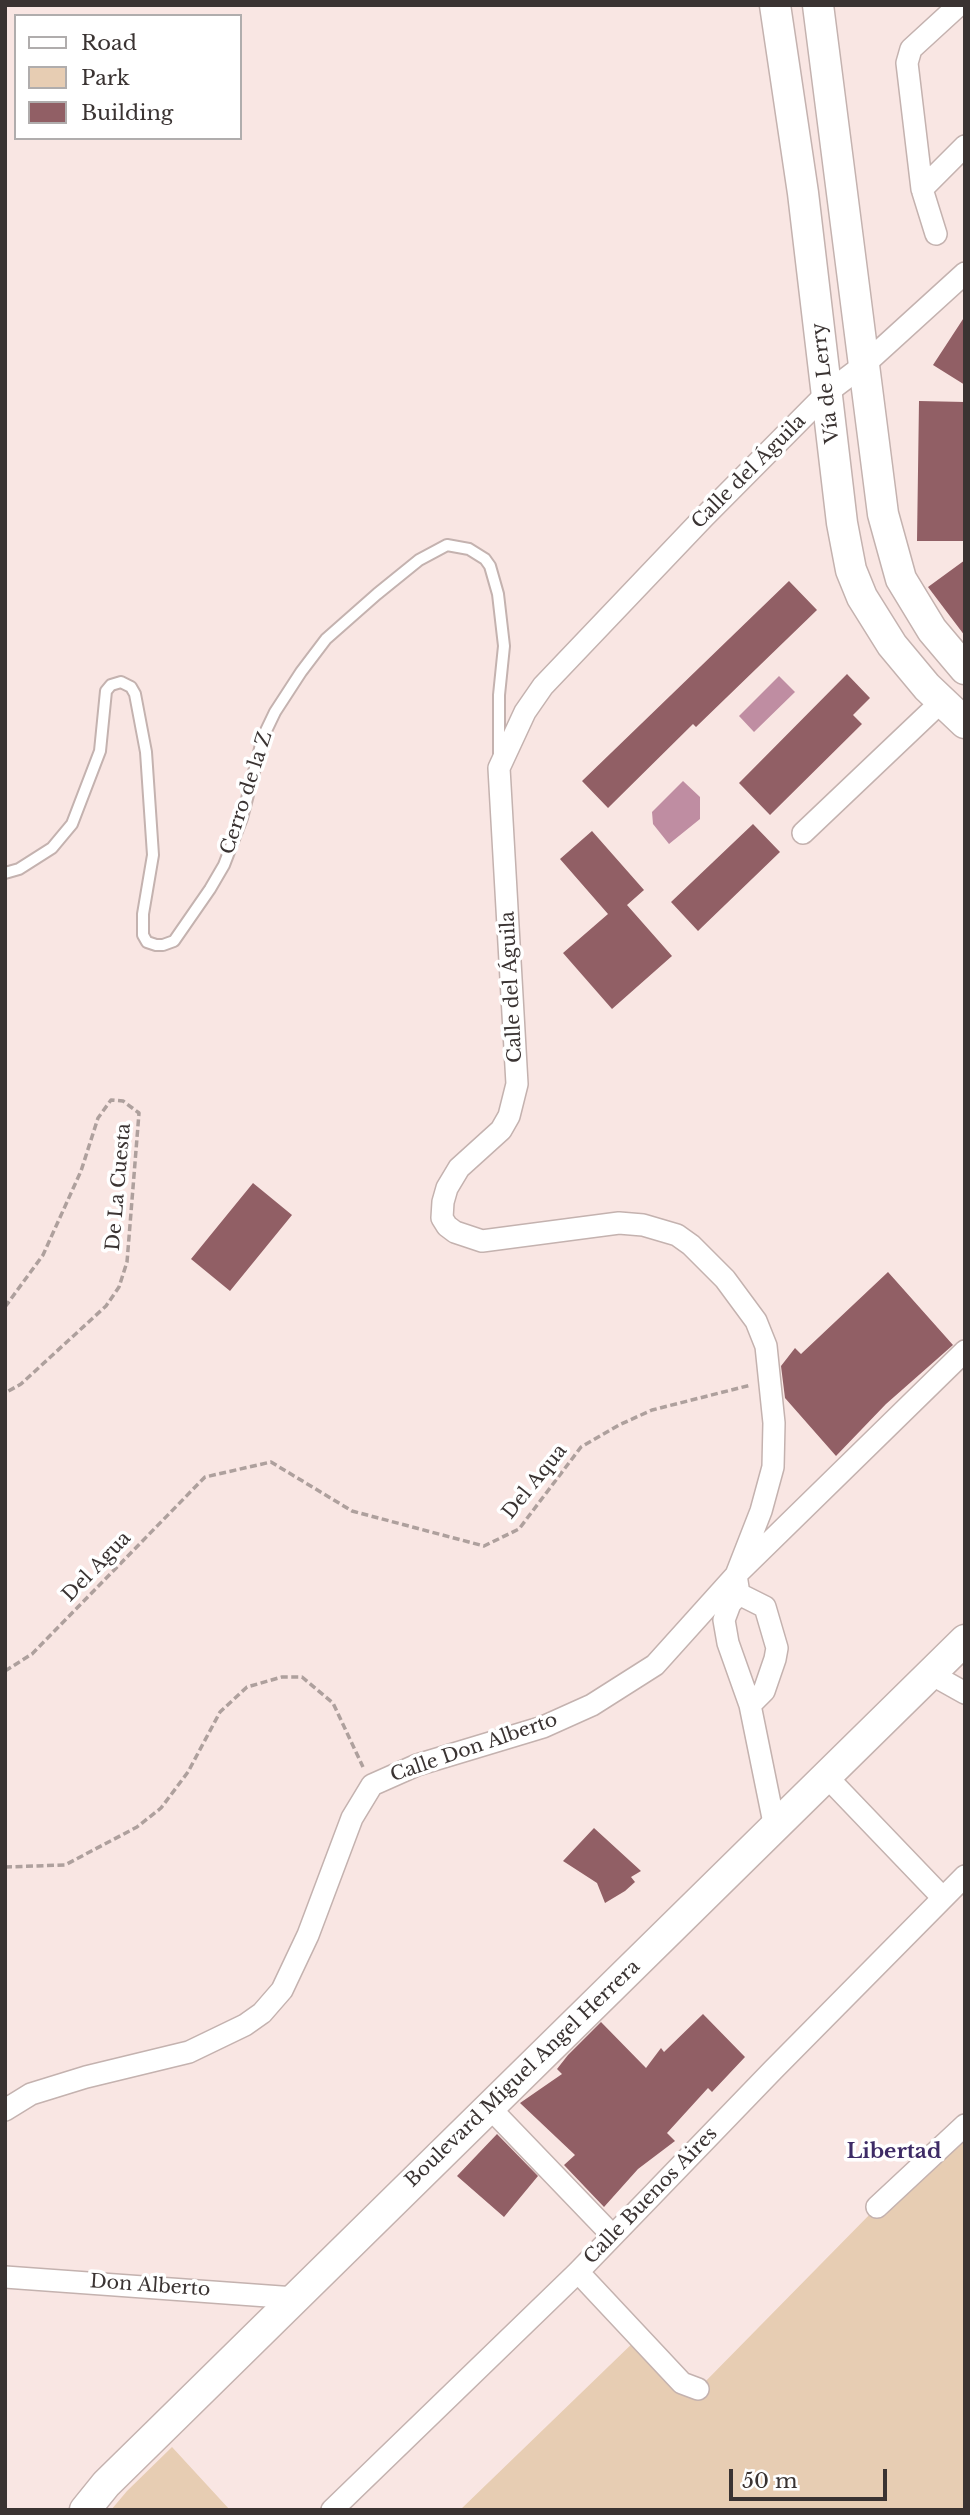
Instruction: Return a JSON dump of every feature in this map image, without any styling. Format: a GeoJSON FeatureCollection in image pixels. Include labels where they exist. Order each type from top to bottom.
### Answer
{"type":"FeatureCollection","features":[{"type":"Feature","properties":{"kind":"street","name":"Vía de Lerry"},"geometry":{"type":"LineString","coordinates":[[775,5],[803,193],[842,523],[856,582],[870,611],[892,645],[965,723]]}},
{"type":"Feature","properties":{"kind":"street"},"geometry":{"type":"LineString","coordinates":[[936,234],[922,189],[907,63],[911,49],[959,5]]}},
{"type":"Feature","properties":{"kind":"street"},"geometry":{"type":"LineString","coordinates":[[780,35],[798,10],[821,18],[883,514],[901,579],[921,613],[965,669]]}},
{"type":"Feature","properties":{"kind":"street"},"geometry":{"type":"LineString","coordinates":[[922,189],[965,146]]}},
{"type":"Feature","properties":{"kind":"street"},"geometry":{"type":"LineString","coordinates":[[803,193],[841,189]]}},
{"type":"Feature","properties":{"kind":"street","name":"Calle del Águila"},"geometry":{"type":"LineString","coordinates":[[775,1828],[750,1705],[728,1643],[724,1620],[738,1585],[773,1466],[774,1423],[766,1346],[756,1321],[725,1279],[677,1235],[643,1225],[620,1223],[482,1241],[455,1232],[447,1226],[442,1218],[443,1202],[458,1168],[501,1130],[509,1116],[517,1084],[499,768],[525,712],[543,685],[828,392],[865,364],[965,273]]}},
{"type":"Feature","properties":{"kind":"street"},"geometry":{"type":"LineString","coordinates":[[803,833],[942,701]]}},
{"type":"Feature","properties":{"kind":"street","name":"Calle Don Alberto"},"geometry":{"type":"LineString","coordinates":[[5,2110],[31,2094],[86,2077],[189,2052],[245,2025],[262,2013],[282,1990],[308,1935],[352,1818],[372,1785],[417,1765],[543,1727],[593,1705],[654,1665],[738,1585],[965,1351]]}},
{"type":"Feature","properties":{"kind":"street"},"geometry":{"type":"LineString","coordinates":[[738,1585],[765,1607],[777,1648],[764,1691],[750,1705]]}},
{"type":"Feature","properties":{"kind":"street","name":"Boulevard Miguel Angel Herrera"},"geometry":{"type":"LineString","coordinates":[[85,2510],[106,2484],[965,1640]]}},
{"type":"Feature","properties":{"kind":"street"},"geometry":{"type":"LineString","coordinates":[[931,1674],[965,1693]]}},
{"type":"Feature","properties":{"kind":"street"},"geometry":{"type":"LineString","coordinates":[[827,1777],[943,1898]]}},
{"type":"Feature","properties":{"kind":"street","name":"Calle Buenos Aires"},"geometry":{"type":"LineString","coordinates":[[332,2510],[578,2272],[965,1876]]}},
{"type":"Feature","properties":{"kind":"street"},"geometry":{"type":"LineString","coordinates":[[489,2107],[612,2235]]}},
{"type":"Feature","properties":{"kind":"street"},"geometry":{"type":"LineString","coordinates":[[877,2207],[965,2125]]}},
{"type":"Feature","properties":{"kind":"street"},"geometry":{"type":"LineString","coordinates":[[578,2272],[682,2383],[698,2389]]}},
{"type":"Feature","properties":{"kind":"street","name":"Don Alberto"},"geometry":{"type":"LineString","coordinates":[[5,2277],[295,2298]]}},
{"type":"Feature","properties":{"kind":"lane","name":"Cerro de la Z"},"geometry":{"type":"LineString","coordinates":[[5,873],[19,869],[52,848],[72,824],[100,751],[105,694],[110,685],[121,682],[131,687],[135,694],[146,752],[153,855],[143,915],[143,935],[145,941],[153,944],[163,945],[174,941],[223,865],[242,818],[263,737],[295,682],[326,639],[343,623],[419,560],[447,545],[469,549],[485,559],[490,566],[498,594],[504,646],[499,695],[499,768]]}},
{"type":"Feature","properties":{"kind":"path","name":"De La Cuesta"},"geometry":{"type":"LineString","coordinates":[[5,1307],[43,1255],[81,1171],[98,1118],[111,1100],[123,1101],[139,1113],[127,1262],[119,1287],[106,1306],[21,1384],[5,1393]]}},
{"type":"Feature","properties":{"kind":"path","name":"Del Aqua"},"geometry":{"type":"LineString","coordinates":[[205,1477],[271,1462],[352,1511],[484,1546],[519,1529],[581,1447],[619,1424],[652,1410],[770,1381]]}},
{"type":"Feature","properties":{"kind":"path","name":"Del Agua"},"geometry":{"type":"LineString","coordinates":[[5,1671],[32,1654],[205,1477]]}},
{"type":"Feature","properties":{"kind":"path"},"geometry":{"type":"LineString","coordinates":[[5,1867],[65,1865],[137,1827],[161,1808],[188,1772],[220,1712],[247,1687],[282,1677],[302,1677],[332,1703],[372,1785]]}},
{"type":"Feature","properties":{"kind":"green space"},"geometry":{"type":"Polygon","coordinates":[[[965,2125],[965,2510],[460,2510],[639,2337],[698,2389],[877,2207],[965,2125]]]}},
{"type":"Feature","properties":{"kind":"green space"},"geometry":{"type":"Polygon","coordinates":[[[172,2447],[230,2510],[111,2510],[127,2491],[172,2447]]]}},
{"type":"Feature","properties":{"kind":"shaded area"},"geometry":{"type":"Polygon","coordinates":[[[779,676],[795,692],[754,732],[739,716],[779,676]]]}},
{"type":"Feature","properties":{"kind":"shaded area"},"geometry":{"type":"Polygon","coordinates":[[[683,781],[700,797],[700,819],[669,844],[653,824],[652,812],[683,781]]]}},
{"type":"Feature","properties":{"kind":"building"},"geometry":{"type":"Polygon","coordinates":[[[965,316],[965,385],[933,365],[965,316]]]}},
{"type":"Feature","properties":{"kind":"building"},"geometry":{"type":"Polygon","coordinates":[[[919,401],[965,402],[965,541],[917,541],[919,401]]]}},
{"type":"Feature","properties":{"kind":"building"},"geometry":{"type":"Polygon","coordinates":[[[965,560],[965,636],[928,587],[965,560]]]}},
{"type":"Feature","properties":{"kind":"building"},"geometry":{"type":"Polygon","coordinates":[[[789,581],[817,610],[696,727],[693,724],[608,808],[582,781],[789,581]]]}},
{"type":"Feature","properties":{"kind":"building"},"geometry":{"type":"Polygon","coordinates":[[[847,674],[870,698],[853,715],[862,724],[770,815],[739,783],[847,674]]]}},
{"type":"Feature","properties":{"kind":"building"},"geometry":{"type":"Polygon","coordinates":[[[753,824],[780,852],[698,931],[671,902],[753,824]]]}},
{"type":"Feature","properties":{"kind":"building"},"geometry":{"type":"Polygon","coordinates":[[[592,831],[644,890],[627,905],[672,956],[612,1009],[563,953],[608,914],[560,859],[592,831]]]}},
{"type":"Feature","properties":{"kind":"building"},"geometry":{"type":"Polygon","coordinates":[[[253,1183],[292,1215],[230,1291],[191,1259],[253,1183]]]}},
{"type":"Feature","properties":{"kind":"building"},"geometry":{"type":"Polygon","coordinates":[[[888,1272],[953,1345],[886,1404],[836,1456],[785,1398],[781,1366],[795,1348],[801,1354],[888,1272]]]}},
{"type":"Feature","properties":{"kind":"building"},"geometry":{"type":"Polygon","coordinates":[[[594,1828],[641,1871],[631,1877],[635,1882],[625,1891],[605,1903],[597,1883],[563,1861],[594,1828]]]}},
{"type":"Feature","properties":{"kind":"building"},"geometry":{"type":"Polygon","coordinates":[[[703,2014],[745,2057],[712,2092],[708,2088],[667,2133],[675,2141],[638,2169],[604,2207],[564,2165],[575,2155],[520,2103],[562,2074],[557,2069],[601,2022],[646,2068],[661,2048],[664,2052],[703,2014]]]}},
{"type":"Feature","properties":{"kind":"building"},"geometry":{"type":"Polygon","coordinates":[[[497,2134],[538,2176],[504,2217],[457,2176],[497,2134]]]}},
{"type":"Feature","properties":{"kind":"district","name":"Libertad"},"geometry":{"type":"Point","coordinates":[894,2152]}}]}
